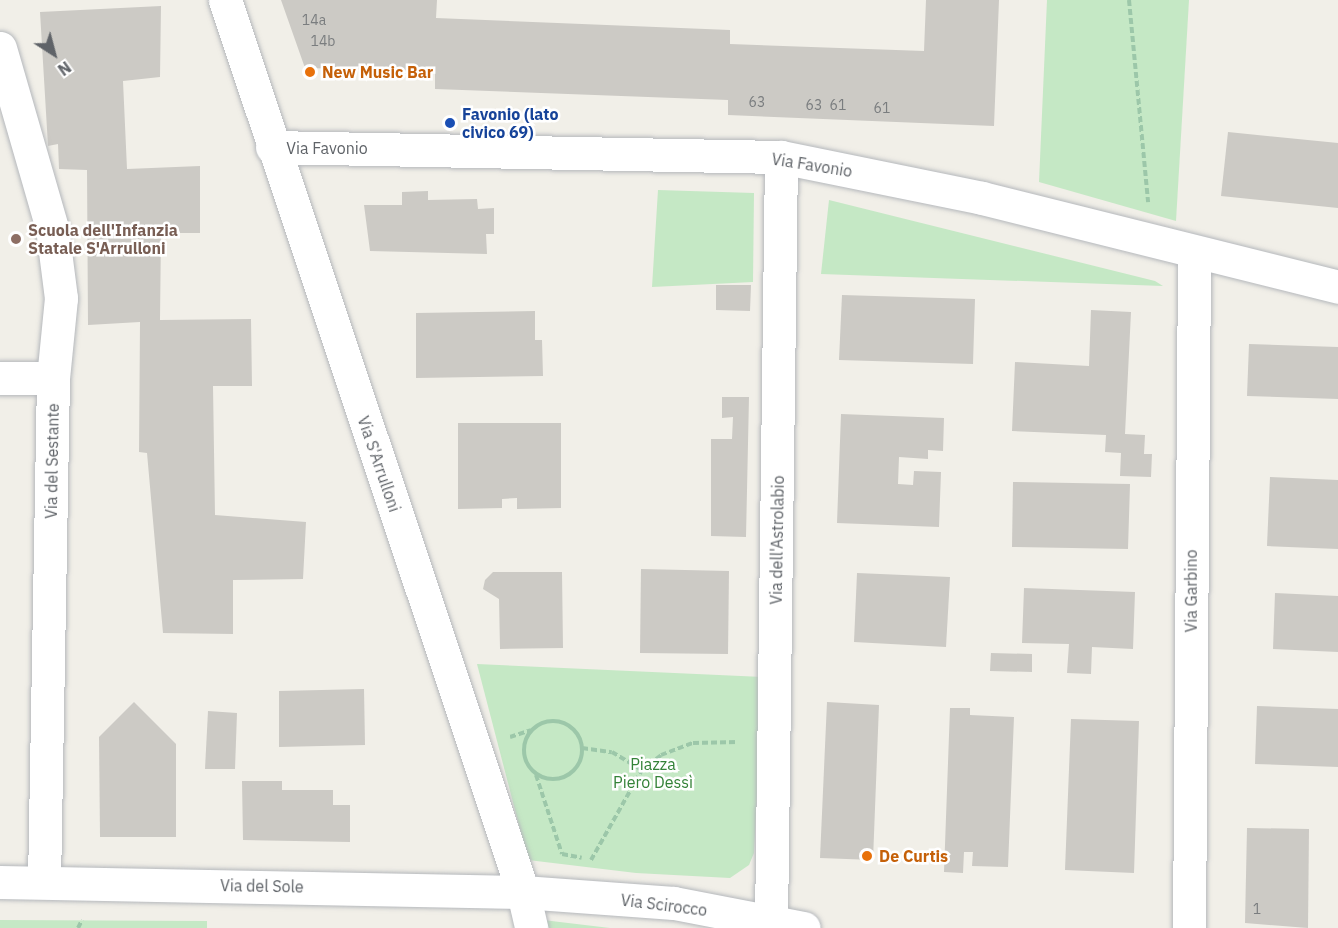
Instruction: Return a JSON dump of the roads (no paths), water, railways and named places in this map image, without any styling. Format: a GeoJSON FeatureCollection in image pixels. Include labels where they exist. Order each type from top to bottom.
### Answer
{"type":"FeatureCollection","features":[{"type":"Feature","properties":{"kind":"street","name":"Via S'Arrulloni"},"geometry":{"type":"LineString","coordinates":[[225,0],[272,147],[524,892],[531,928]]}},
{"type":"Feature","properties":{"kind":"street","name":"Via del Sestante"},"geometry":{"type":"LineString","coordinates":[[0,48],[52,228],[61,298],[53,378],[44,882]]}},
{"type":"Feature","properties":{"kind":"street","name":"Via Favonio"},"geometry":{"type":"LineString","coordinates":[[272,147],[781,157],[981,198],[1194,254],[1338,287]]}},
{"type":"Feature","properties":{"kind":"street","name":"Via dell'Astrolabio"},"geometry":{"type":"LineString","coordinates":[[771,922],[781,157]]}},
{"type":"Feature","properties":{"kind":"street","name":"Via Garbino"},"geometry":{"type":"LineString","coordinates":[[1189,928],[1194,254]]}},
{"type":"Feature","properties":{"kind":"street"},"geometry":{"type":"LineString","coordinates":[[0,378],[53,378]]}},
{"type":"Feature","properties":{"kind":"street","name":"Via del Sole"},"geometry":{"type":"LineString","coordinates":[[0,882],[524,892]]}},
{"type":"Feature","properties":{"kind":"street","name":"Via Scirocco"},"geometry":{"type":"LineString","coordinates":[[524,892],[674,903],[804,928]]}},
{"type":"Feature","properties":{"kind":"place","name":"New Music Bar"},"geometry":{"type":"Point","coordinates":[310,72]}},
{"type":"Feature","properties":{"kind":"place","name":"Favonio (lato civico 69)"},"geometry":{"type":"Point","coordinates":[450,123]}},
{"type":"Feature","properties":{"kind":"place","name":"Scuola dell'Infanzia Statale S'Arrulloni"},"geometry":{"type":"Point","coordinates":[16,239]}},
{"type":"Feature","properties":{"kind":"place","name":"De Curtis"},"geometry":{"type":"Point","coordinates":[867,856]}},
{"type":"Feature","properties":{"kind":"park label","name":"Piazza Piero Dessì"},"geometry":{"type":"Point","coordinates":[653,773]}}]}
